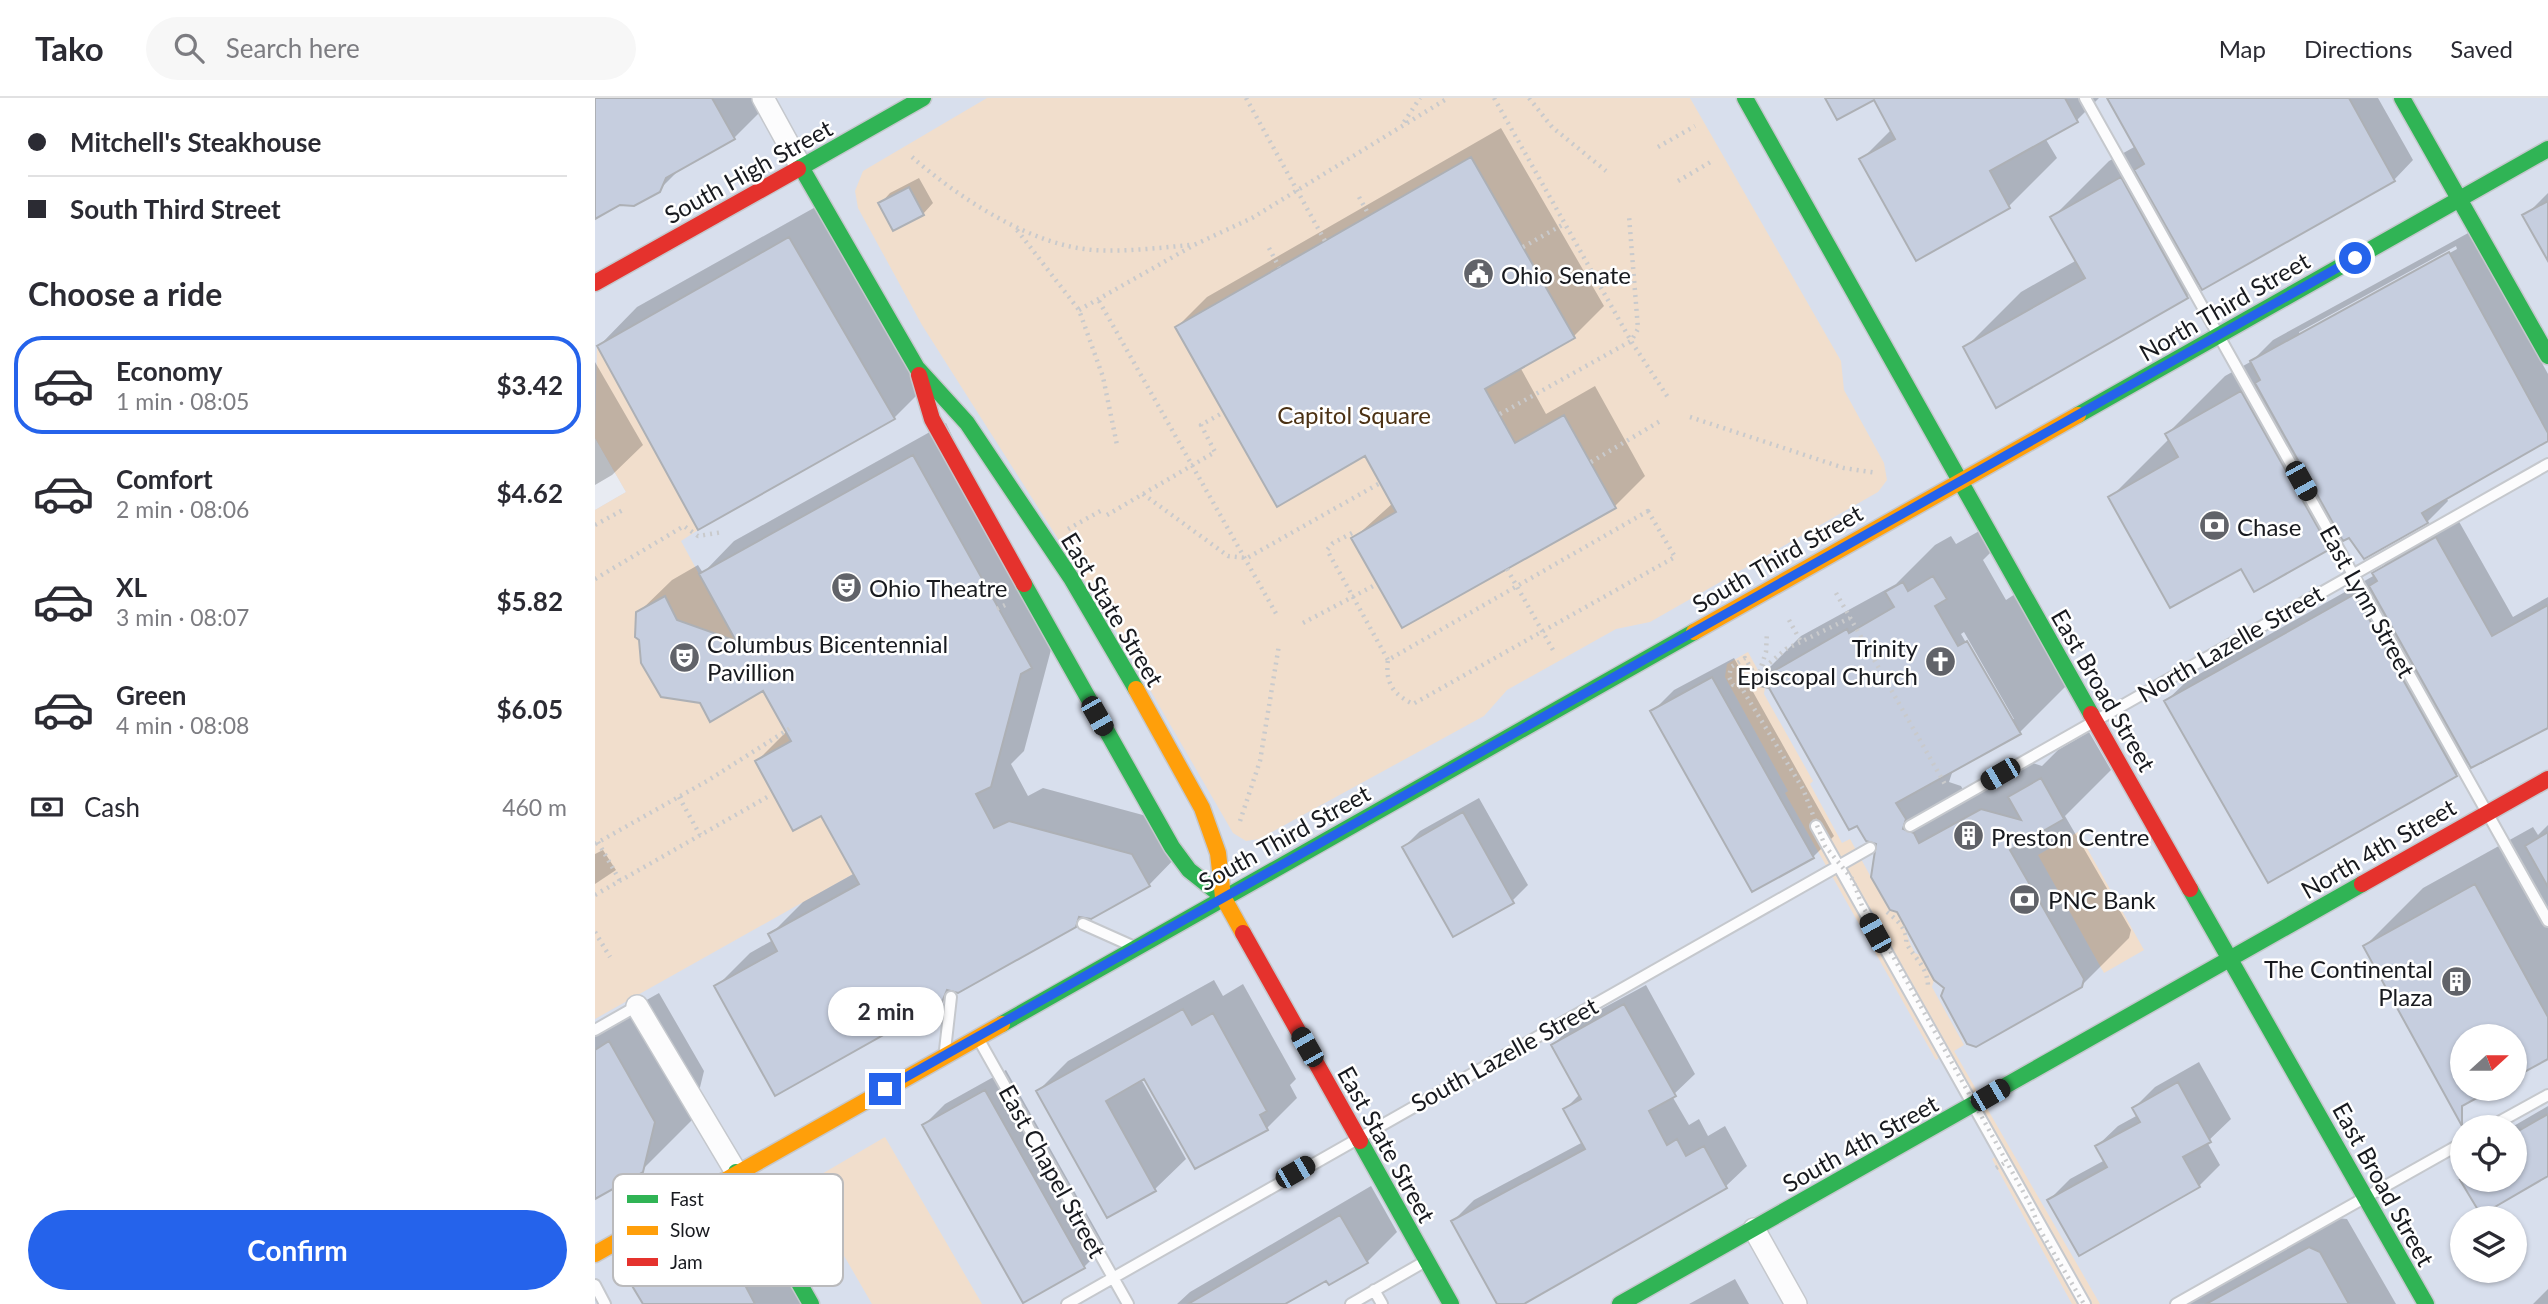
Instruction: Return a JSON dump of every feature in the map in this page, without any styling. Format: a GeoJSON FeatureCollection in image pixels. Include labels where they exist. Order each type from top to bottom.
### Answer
{"type":"FeatureCollection","features":[{"type":"Feature","properties":{"kind":"main road","name":"South High Street"},"geometry":{"type":"LineString","coordinates":[[595,284],[923,98]]}},
{"type":"Feature","properties":{"kind":"main road","name":"East Broad Street"},"geometry":{"type":"LineString","coordinates":[[1745,98],[1958,481],[2426,1304]]}},
{"type":"Feature","properties":{"kind":"main road"},"geometry":{"type":"LineString","coordinates":[[2402,98],[2548,356]]}},
{"type":"Feature","properties":{"kind":"main road","name":"North Third Street"},"geometry":{"type":"LineString","coordinates":[[1958,481],[2548,149]]}},
{"type":"Feature","properties":{"kind":"main road","name":"East State Street"},"geometry":{"type":"LineString","coordinates":[[801,167],[917,368],[967,423],[1071,578],[1136,689],[1202,808],[1219,853],[1223,897]]}},
{"type":"Feature","properties":{"kind":"main road","name":"East State Street"},"geometry":{"type":"LineString","coordinates":[[917,368],[932,419],[1153,814],[1189,870],[1223,897],[1451,1304]]}},
{"type":"Feature","properties":{"kind":"main road","name":"South Third Street"},"geometry":{"type":"LineString","coordinates":[[733,1174],[1958,481]]}},
{"type":"Feature","properties":{"kind":"main road","name":"North 4th Street"},"geometry":{"type":"LineString","coordinates":[[2232,959],[2548,779]]}},
{"type":"Feature","properties":{"kind":"main road","name":"South 4th Street"},"geometry":{"type":"LineString","coordinates":[[1620,1304],[2232,959]]}},
{"type":"Feature","properties":{"kind":"main road","name":"South Third Street"},"geometry":{"type":"LineString","coordinates":[[595,1254],[613,1244]]}},
{"type":"Feature","properties":{"kind":"main road"},"geometry":{"type":"LineString","coordinates":[[801,1286],[811,1304]]}},
{"type":"Feature","properties":{"kind":"street"},"geometry":{"type":"LineString","coordinates":[[763,98],[801,167]]}},
{"type":"Feature","properties":{"kind":"street"},"geometry":{"type":"LineString","coordinates":[[638,1006],[736,1172]]}},
{"type":"Feature","properties":{"kind":"street"},"geometry":{"type":"LineString","coordinates":[[1753,1229],[1796,1304]]}},
{"type":"Feature","properties":{"kind":"lane","name":"East Lynn Street"},"geometry":{"type":"LineString","coordinates":[[2085,98],[2548,921]]}},
{"type":"Feature","properties":{"kind":"lane","name":"North Lazelle Street"},"geometry":{"type":"LineString","coordinates":[[2096,720],[2548,464]]}},
{"type":"Feature","properties":{"kind":"lane"},"geometry":{"type":"LineString","coordinates":[[1910,826],[2096,720]]}},
{"type":"Feature","properties":{"kind":"lane"},"geometry":{"type":"LineString","coordinates":[[1816,826],[2085,1304]]}},
{"type":"Feature","properties":{"kind":"lane","name":"South Lazelle Street"},"geometry":{"type":"LineString","coordinates":[[1067,1304],[1870,848]]}},
{"type":"Feature","properties":{"kind":"lane"},"geometry":{"type":"LineString","coordinates":[[1083,923],[1136,948]]}},
{"type":"Feature","properties":{"kind":"lane"},"geometry":{"type":"LineString","coordinates":[[945,1056],[951,997]]}},
{"type":"Feature","properties":{"kind":"lane"},"geometry":{"type":"LineString","coordinates":[[595,1030],[638,1006]]}},
{"type":"Feature","properties":{"kind":"lane","name":"East Chapel Street"},"geometry":{"type":"LineString","coordinates":[[978,1037],[1128,1304]]}},
{"type":"Feature","properties":{"kind":"lane"},"geometry":{"type":"LineString","coordinates":[[2512,1115],[2548,1095]]}},
{"type":"Feature","properties":{"kind":"lane"},"geometry":{"type":"LineString","coordinates":[[2176,1304],[2450,1150]]}},
{"type":"Feature","properties":{"kind":"lane"},"geometry":{"type":"LineString","coordinates":[[1351,1304],[1426,1260]]}},
{"type":"Feature","properties":{"kind":"lane"},"geometry":{"type":"LineString","coordinates":[[595,1285],[605,1304]]}},
{"type":"Feature","properties":{"kind":"lane"},"geometry":{"type":"LineString","coordinates":[[1374,1290],[1382,1304]]}},
{"type":"Feature","properties":{"kind":"path"},"geometry":{"type":"LineString","coordinates":[[1246,98],[1325,240]]}},
{"type":"Feature","properties":{"kind":"path"},"geometry":{"type":"LineString","coordinates":[[1404,123],[1420,98]]}},
{"type":"Feature","properties":{"kind":"path"},"geometry":{"type":"LineString","coordinates":[[1079,310],[1194,245],[1252,218],[1448,98]]}},
{"type":"Feature","properties":{"kind":"path"},"geometry":{"type":"LineString","coordinates":[[1494,98],[1631,341],[1669,399]]}},
{"type":"Feature","properties":{"kind":"path"},"geometry":{"type":"LineString","coordinates":[[1529,98],[1552,127],[1606,171]]}},
{"type":"Feature","properties":{"kind":"path"},"geometry":{"type":"LineString","coordinates":[[1658,147],[1695,127]]}},
{"type":"Feature","properties":{"kind":"path"},"geometry":{"type":"LineString","coordinates":[[912,157],[1016,229],[1067,246],[1093,250],[1194,245]]}},
{"type":"Feature","properties":{"kind":"path"},"geometry":{"type":"LineString","coordinates":[[1678,181],[1714,160]]}},
{"type":"Feature","properties":{"kind":"path"},"geometry":{"type":"LineString","coordinates":[[1359,197],[1369,215]]}},
{"type":"Feature","properties":{"kind":"path"},"geometry":{"type":"LineString","coordinates":[[1500,414],[1631,341],[1639,329],[1629,216]]}},
{"type":"Feature","properties":{"kind":"path"},"geometry":{"type":"LineString","coordinates":[[1523,247],[1564,224]]}},
{"type":"Feature","properties":{"kind":"path"},"geometry":{"type":"LineString","coordinates":[[1016,229],[1079,310],[1103,377],[1117,445]]}},
{"type":"Feature","properties":{"kind":"path"},"geometry":{"type":"LineString","coordinates":[[1269,248],[1279,267]]}},
{"type":"Feature","properties":{"kind":"path"},"geometry":{"type":"LineString","coordinates":[[1099,301],[1194,464],[1278,617]]}},
{"type":"Feature","properties":{"kind":"path"},"geometry":{"type":"LineString","coordinates":[[1107,515],[1216,452],[1201,425],[1224,412]]}},
{"type":"Feature","properties":{"kind":"path"},"geometry":{"type":"LineString","coordinates":[[1690,417],[1844,468],[1877,473]]}},
{"type":"Feature","properties":{"kind":"path"},"geometry":{"type":"LineString","coordinates":[[1591,463],[1662,420]]}},
{"type":"Feature","properties":{"kind":"path"},"geometry":{"type":"LineString","coordinates":[[1143,494],[1229,556],[1247,558],[1380,483]]}},
{"type":"Feature","properties":{"kind":"path"},"geometry":{"type":"LineString","coordinates":[[1067,530],[1104,509]]}},
{"type":"Feature","properties":{"kind":"path"},"geometry":{"type":"LineString","coordinates":[[595,525],[623,510]]}},
{"type":"Feature","properties":{"kind":"path"},"geometry":{"type":"LineString","coordinates":[[1353,533],[1333,543],[1327,550],[1388,660],[1387,673],[1391,687],[1400,698],[1413,704],[1675,557],[1648,511],[1388,660]]}},
{"type":"Feature","properties":{"kind":"path"},"geometry":{"type":"LineString","coordinates":[[595,579],[684,526],[698,536],[723,531]]}},
{"type":"Feature","properties":{"kind":"path"},"geometry":{"type":"LineString","coordinates":[[1507,569],[1553,650]]}},
{"type":"Feature","properties":{"kind":"path"},"geometry":{"type":"LineString","coordinates":[[1303,623],[1377,584]]}},
{"type":"Feature","properties":{"kind":"path"},"geometry":{"type":"LineString","coordinates":[[1836,593],[1946,786]]}},
{"type":"Feature","properties":{"kind":"path"},"geometry":{"type":"LineString","coordinates":[[997,609],[1007,604]]}},
{"type":"Feature","properties":{"kind":"path"},"geometry":{"type":"LineString","coordinates":[[1759,672],[1800,641],[1812,634],[1823,634],[1850,618]]}},
{"type":"Feature","properties":{"kind":"path"},"geometry":{"type":"LineString","coordinates":[[1789,620],[1800,641]]}},
{"type":"Feature","properties":{"kind":"path"},"geometry":{"type":"LineString","coordinates":[[1749,677],[1757,679],[1766,652],[1767,632]]}},
{"type":"Feature","properties":{"kind":"path"},"geometry":{"type":"LineString","coordinates":[[1240,821],[1260,761],[1279,645]]}},
{"type":"Feature","properties":{"kind":"path"},"geometry":{"type":"LineString","coordinates":[[1741,687],[1752,670],[1745,658],[1731,667],[1729,677],[1733,685],[1741,687],[1803,789],[1825,846],[1853,880],[1862,906],[1924,1010],[2031,1206],[2040,1230],[2085,1304]]}},
{"type":"Feature","properties":{"kind":"path"},"geometry":{"type":"LineString","coordinates":[[620,881],[597,843],[680,797],[792,727]]}},
{"type":"Feature","properties":{"kind":"path"},"geometry":{"type":"LineString","coordinates":[[595,895],[769,796]]}},
{"type":"Feature","properties":{"kind":"path"},"geometry":{"type":"LineString","coordinates":[[680,797],[700,835]]}},
{"type":"Feature","properties":{"kind":"path"},"geometry":{"type":"LineString","coordinates":[[1888,914],[1896,917],[1902,924],[1910,950],[1925,966],[1932,994]]}},
{"type":"Feature","properties":{"kind":"path"},"geometry":{"type":"LineString","coordinates":[[595,932],[610,957]]}},
{"type":"Feature","properties":{"kind":"path"},"geometry":{"type":"LineString","coordinates":[[1924,1010],[1930,1006]]}},
{"type":"Feature","properties":{"kind":"path"},"geometry":{"type":"LineString","coordinates":[[1996,1168],[2006,1162]]}},
{"type":"Feature","properties":{"kind":"shaded area"},"geometry":{"type":"Polygon","coordinates":[[[595,98],[2548,98],[2548,1304],[595,1304],[595,510],[626,492],[595,438],[595,98]]]}},
{"type":"Feature","properties":{"kind":"green space","name":"Capitol Square"},"geometry":{"type":"Polygon","coordinates":[[[987,98],[1690,98],[1841,361],[1844,390],[1884,463],[1887,480],[1878,492],[1650,622],[1616,629],[1507,690],[1484,716],[1259,839],[1246,841],[1233,833],[1109,619],[922,325],[858,208],[855,191],[863,171],[987,98]]]}},
{"type":"Feature","properties":{"kind":"green space"},"geometry":{"type":"Polygon","coordinates":[[[597,346],[698,530],[681,541],[790,741],[755,761],[821,816],[853,874],[595,1019],[595,510],[626,492],[595,438],[597,346]]]}},
{"type":"Feature","properties":{"kind":"green space"},"geometry":{"type":"Polygon","coordinates":[[[1748,652],[1760,674],[1758,685],[1765,687],[1764,694],[1813,781],[1810,784],[1842,843],[1850,839],[1889,910],[1897,912],[1915,953],[1920,955],[1934,980],[1932,987],[1964,1045],[1954,1051],[2100,1304],[2072,1304],[1992,1159],[1996,1156],[1940,1057],[1936,1060],[1785,793],[1788,791],[1725,677],[1727,664],[1748,652]]]}},
{"type":"Feature","properties":{"kind":"green space"},"geometry":{"type":"Polygon","coordinates":[[[2078,832],[2144,950],[2104,973],[2038,855],[2078,832]]]}},
{"type":"Feature","properties":{"kind":"green space"},"geometry":{"type":"Polygon","coordinates":[[[885,1137],[982,1304],[872,1304],[843,1254],[843,1174],[822,1174],[885,1137]]]}},
{"type":"Feature","properties":{"kind":"building"},"geometry":{"type":"Polygon","coordinates":[[[595,98],[712,98],[735,139],[666,178],[660,192],[634,206],[620,205],[595,219],[595,98]]]}},
{"type":"Feature","properties":{"kind":"building"},"geometry":{"type":"Polygon","coordinates":[[[1825,98],[2065,98],[2078,122],[1990,171],[2010,208],[1916,261],[1859,159],[1895,139],[1874,100],[1837,120],[1825,98]]]}},
{"type":"Feature","properties":{"kind":"building"},"geometry":{"type":"Polygon","coordinates":[[[2107,98],[2349,98],[2395,181],[2202,290],[2134,170],[2144,164],[2107,98]]]}},
{"type":"Feature","properties":{"kind":"building"},"geometry":{"type":"Polygon","coordinates":[[[1471,157],[1575,338],[1485,389],[1515,443],[1564,415],[1616,508],[1402,628],[1351,538],[1396,512],[1365,456],[1277,507],[1175,327],[1471,157]]]}},
{"type":"Feature","properties":{"kind":"building"},"geometry":{"type":"Polygon","coordinates":[[[2121,177],[2188,298],[1996,408],[1963,347],[2085,278],[2050,217],[2121,177]]]}},
{"type":"Feature","properties":{"kind":"building"},"geometry":{"type":"Polygon","coordinates":[[[909,187],[924,215],[893,231],[878,203],[909,187]]]}},
{"type":"Feature","properties":{"kind":"building"},"geometry":{"type":"Polygon","coordinates":[[[2548,201],[2548,261],[2522,215],[2548,201]]]}},
{"type":"Feature","properties":{"kind":"building"},"geometry":{"type":"Polygon","coordinates":[[[789,237],[895,419],[698,530],[597,346],[789,237]]]}},
{"type":"Feature","properties":{"kind":"building"},"geometry":{"type":"Polygon","coordinates":[[[2449,252],[2548,433],[2548,441],[2422,513],[2428,523],[2364,559],[2349,538],[2343,541],[2255,383],[2260,380],[2250,361],[2449,252]]]}},
{"type":"Feature","properties":{"kind":"building","name":"Chase"},"geometry":{"type":"Polygon","coordinates":[[[2241,391],[2330,549],[2254,592],[2241,569],[2170,608],[2108,497],[2178,457],[2165,434],[2241,391]]]}},
{"type":"Feature","properties":{"kind":"building"},"geometry":{"type":"Polygon","coordinates":[[[913,455],[1032,668],[1021,674],[991,787],[976,794],[994,828],[1009,821],[1132,854],[1150,886],[1091,919],[1079,917],[1076,927],[958,993],[947,990],[942,1002],[775,1096],[714,986],[777,951],[768,934],[859,884],[821,816],[793,831],[755,761],[791,741],[763,691],[710,722],[700,703],[661,697],[641,663],[639,640],[635,637],[636,612],[665,596],[677,620],[736,641],[699,574],[913,455]]]}},
{"type":"Feature","properties":{"kind":"building"},"geometry":{"type":"Polygon","coordinates":[[[2436,537],[2492,636],[2548,605],[2548,728],[2471,768],[2369,586],[2377,581],[2372,573],[2436,537]]]}},
{"type":"Feature","properties":{"kind":"building","name":"Preston Centre"},"geometry":{"type":"Polygon","coordinates":[[[1933,576],[1947,599],[1935,606],[1958,646],[1967,641],[2021,734],[1896,803],[1906,819],[1903,829],[1914,833],[1919,843],[1981,809],[2021,820],[2008,797],[2041,778],[2064,819],[2010,850],[2084,979],[2082,987],[1976,1047],[1967,1044],[1941,996],[1944,988],[1934,980],[1897,912],[1890,910],[1871,877],[1876,844],[1866,841],[1857,826],[1849,830],[1769,688],[1751,684],[1847,629],[1849,633],[1894,607],[1885,592],[1903,582],[1908,591],[1933,576]]]}},
{"type":"Feature","properties":{"kind":"building"},"geometry":{"type":"Polygon","coordinates":[[[2355,594],[2457,776],[2268,883],[2164,701],[2355,594]]]}},
{"type":"Feature","properties":{"kind":"building"},"geometry":{"type":"Polygon","coordinates":[[[1712,677],[1814,858],[1752,892],[1650,711],[1712,677]]]}},
{"type":"Feature","properties":{"kind":"building"},"geometry":{"type":"Polygon","coordinates":[[[1463,812],[1514,903],[1453,937],[1402,847],[1463,812]]]}},
{"type":"Feature","properties":{"kind":"building"},"geometry":{"type":"Polygon","coordinates":[[[2548,832],[2548,887],[2525,846],[2548,832]]]}},
{"type":"Feature","properties":{"kind":"building","name":"The Continental Plaza"},"geometry":{"type":"Polygon","coordinates":[[[2475,884],[2548,1017],[2548,1059],[2527,1070],[2527,1024],[2450,1024],[2450,1101],[2471,1101],[2462,1106],[2462,1115],[2456,1115],[2363,946],[2475,884]]]}},
{"type":"Feature","properties":{"kind":"building"},"geometry":{"type":"Polygon","coordinates":[[[1624,1004],[1676,1096],[1649,1111],[1667,1145],[1677,1139],[1686,1156],[1704,1146],[1727,1188],[1524,1304],[1497,1304],[1451,1221],[1585,1149],[1563,1109],[1581,1099],[1551,1045],[1624,1004]]]}},
{"type":"Feature","properties":{"kind":"building"},"geometry":{"type":"Polygon","coordinates":[[[1183,1009],[1192,1025],[1213,1013],[1267,1111],[1260,1115],[1268,1130],[1195,1169],[1144,1079],[1106,1101],[1156,1191],[1107,1218],[1036,1091],[1183,1009]]]}},
{"type":"Feature","properties":{"kind":"building"},"geometry":{"type":"Polygon","coordinates":[[[609,1041],[655,1122],[643,1172],[613,1174],[613,1189],[595,1199],[595,1050],[609,1041]]]}},
{"type":"Feature","properties":{"kind":"building"},"geometry":{"type":"Polygon","coordinates":[[[2178,1082],[2211,1142],[2183,1157],[2200,1187],[2079,1256],[2047,1200],[2107,1167],[2095,1146],[2140,1122],[2132,1108],[2178,1082]]]}},
{"type":"Feature","properties":{"kind":"building"},"geometry":{"type":"Polygon","coordinates":[[[985,1090],[1085,1268],[1023,1303],[922,1125],[985,1090]]]}},
{"type":"Feature","properties":{"kind":"building"},"geometry":{"type":"Polygon","coordinates":[[[2548,1114],[2548,1176],[2527,1188],[2527,1126],[2548,1114]]]}},
{"type":"Feature","properties":{"kind":"building"},"geometry":{"type":"Polygon","coordinates":[[[2467,1192],[2521,1192],[2496,1206],[2476,1206],[2467,1192]]]}},
{"type":"Feature","properties":{"kind":"building"},"geometry":{"type":"Polygon","coordinates":[[[1340,1215],[1368,1263],[1329,1285],[1326,1281],[1285,1304],[1188,1304],[1340,1215]]]}},
{"type":"Feature","properties":{"kind":"building"},"geometry":{"type":"Polygon","coordinates":[[[2309,1247],[2320,1252],[2349,1304],[2206,1304],[2309,1247]]]}},
{"type":"Feature","properties":{"kind":"building"},"geometry":{"type":"Polygon","coordinates":[[[632,1286],[745,1286],[755,1304],[643,1304],[632,1286]]]}},
{"type":"Feature","properties":{"kind":"traffic: fast"},"geometry":{"type":"LineString","coordinates":[[798,169],[923,98]]}},
{"type":"Feature","properties":{"kind":"traffic: fast"},"geometry":{"type":"LineString","coordinates":[[1745,98],[2091,714]]}},
{"type":"Feature","properties":{"kind":"traffic: fast"},"geometry":{"type":"LineString","coordinates":[[2402,98],[2548,356]]}},
{"type":"Feature","properties":{"kind":"traffic: fast"},"geometry":{"type":"LineString","coordinates":[[2078,415],[2548,149]]}},
{"type":"Feature","properties":{"kind":"traffic: fast"},"geometry":{"type":"LineString","coordinates":[[801,167],[917,368],[967,423],[1071,578],[1136,689]]}},
{"type":"Feature","properties":{"kind":"traffic: fast"},"geometry":{"type":"LineString","coordinates":[[1024,584],[1172,847],[1189,870],[1223,897]]}},
{"type":"Feature","properties":{"kind":"traffic: fast"},"geometry":{"type":"LineString","coordinates":[[1002,1024],[1694,632]]}},
{"type":"Feature","properties":{"kind":"traffic: fast"},"geometry":{"type":"LineString","coordinates":[[1620,1304],[2362,884]]}},
{"type":"Feature","properties":{"kind":"traffic: fast"},"geometry":{"type":"LineString","coordinates":[[2190,889],[2426,1304]]}},
{"type":"Feature","properties":{"kind":"traffic: fast"},"geometry":{"type":"LineString","coordinates":[[1360,1141],[1451,1304]]}},
{"type":"Feature","properties":{"kind":"traffic: fast"},"geometry":{"type":"LineString","coordinates":[[801,1286],[811,1304]]}},
{"type":"Feature","properties":{"kind":"traffic: slow"},"geometry":{"type":"LineString","coordinates":[[1694,632],[2078,415]]}},
{"type":"Feature","properties":{"kind":"traffic: slow"},"geometry":{"type":"LineString","coordinates":[[1136,689],[1202,808],[1218,853],[1223,897],[1243,933]]}},
{"type":"Feature","properties":{"kind":"traffic: slow"},"geometry":{"type":"LineString","coordinates":[[737,1174],[1002,1024]]}},
{"type":"Feature","properties":{"kind":"traffic: slow"},"geometry":{"type":"LineString","coordinates":[[595,1254],[613,1244]]}},
{"type":"Feature","properties":{"kind":"traffic: jam"},"geometry":{"type":"LineString","coordinates":[[595,283],[798,169]]}},
{"type":"Feature","properties":{"kind":"traffic: jam"},"geometry":{"type":"LineString","coordinates":[[919,375],[932,419],[1024,584]]}},
{"type":"Feature","properties":{"kind":"traffic: jam"},"geometry":{"type":"LineString","coordinates":[[2091,714],[2190,889]]}},
{"type":"Feature","properties":{"kind":"traffic: jam"},"geometry":{"type":"LineString","coordinates":[[2362,884],[2548,779]]}},
{"type":"Feature","properties":{"kind":"traffic: jam"},"geometry":{"type":"LineString","coordinates":[[1243,933],[1360,1141]]}},
{"type":"Feature","properties":{"kind":"place","name":"Ohio Senate"},"geometry":{"type":"Point","coordinates":[1478,274]}},
{"type":"Feature","properties":{"kind":"place","name":"Chase"},"geometry":{"type":"Point","coordinates":[2214,526]}},
{"type":"Feature","properties":{"kind":"place","name":"Ohio Theatre"},"geometry":{"type":"Point","coordinates":[846,587]}},
{"type":"Feature","properties":{"kind":"place","name":"Columbus Bicentennial Pavillion"},"geometry":{"type":"Point","coordinates":[684,657]}},
{"type":"Feature","properties":{"kind":"place","name":"Trinity Episcopal Church"},"geometry":{"type":"Point","coordinates":[1941,661]}},
{"type":"Feature","properties":{"kind":"place","name":"Preston Centre"},"geometry":{"type":"Point","coordinates":[1968,836]}},
{"type":"Feature","properties":{"kind":"place","name":"PNC Bank"},"geometry":{"type":"Point","coordinates":[2025,899]}},
{"type":"Feature","properties":{"kind":"place","name":"The Continental Plaza"},"geometry":{"type":"Point","coordinates":[2456,982]}},
{"type":"Feature","properties":{"kind":"route"},"geometry":{"type":"LineString","coordinates":[[885,1089],[2355,258]]}}]}
